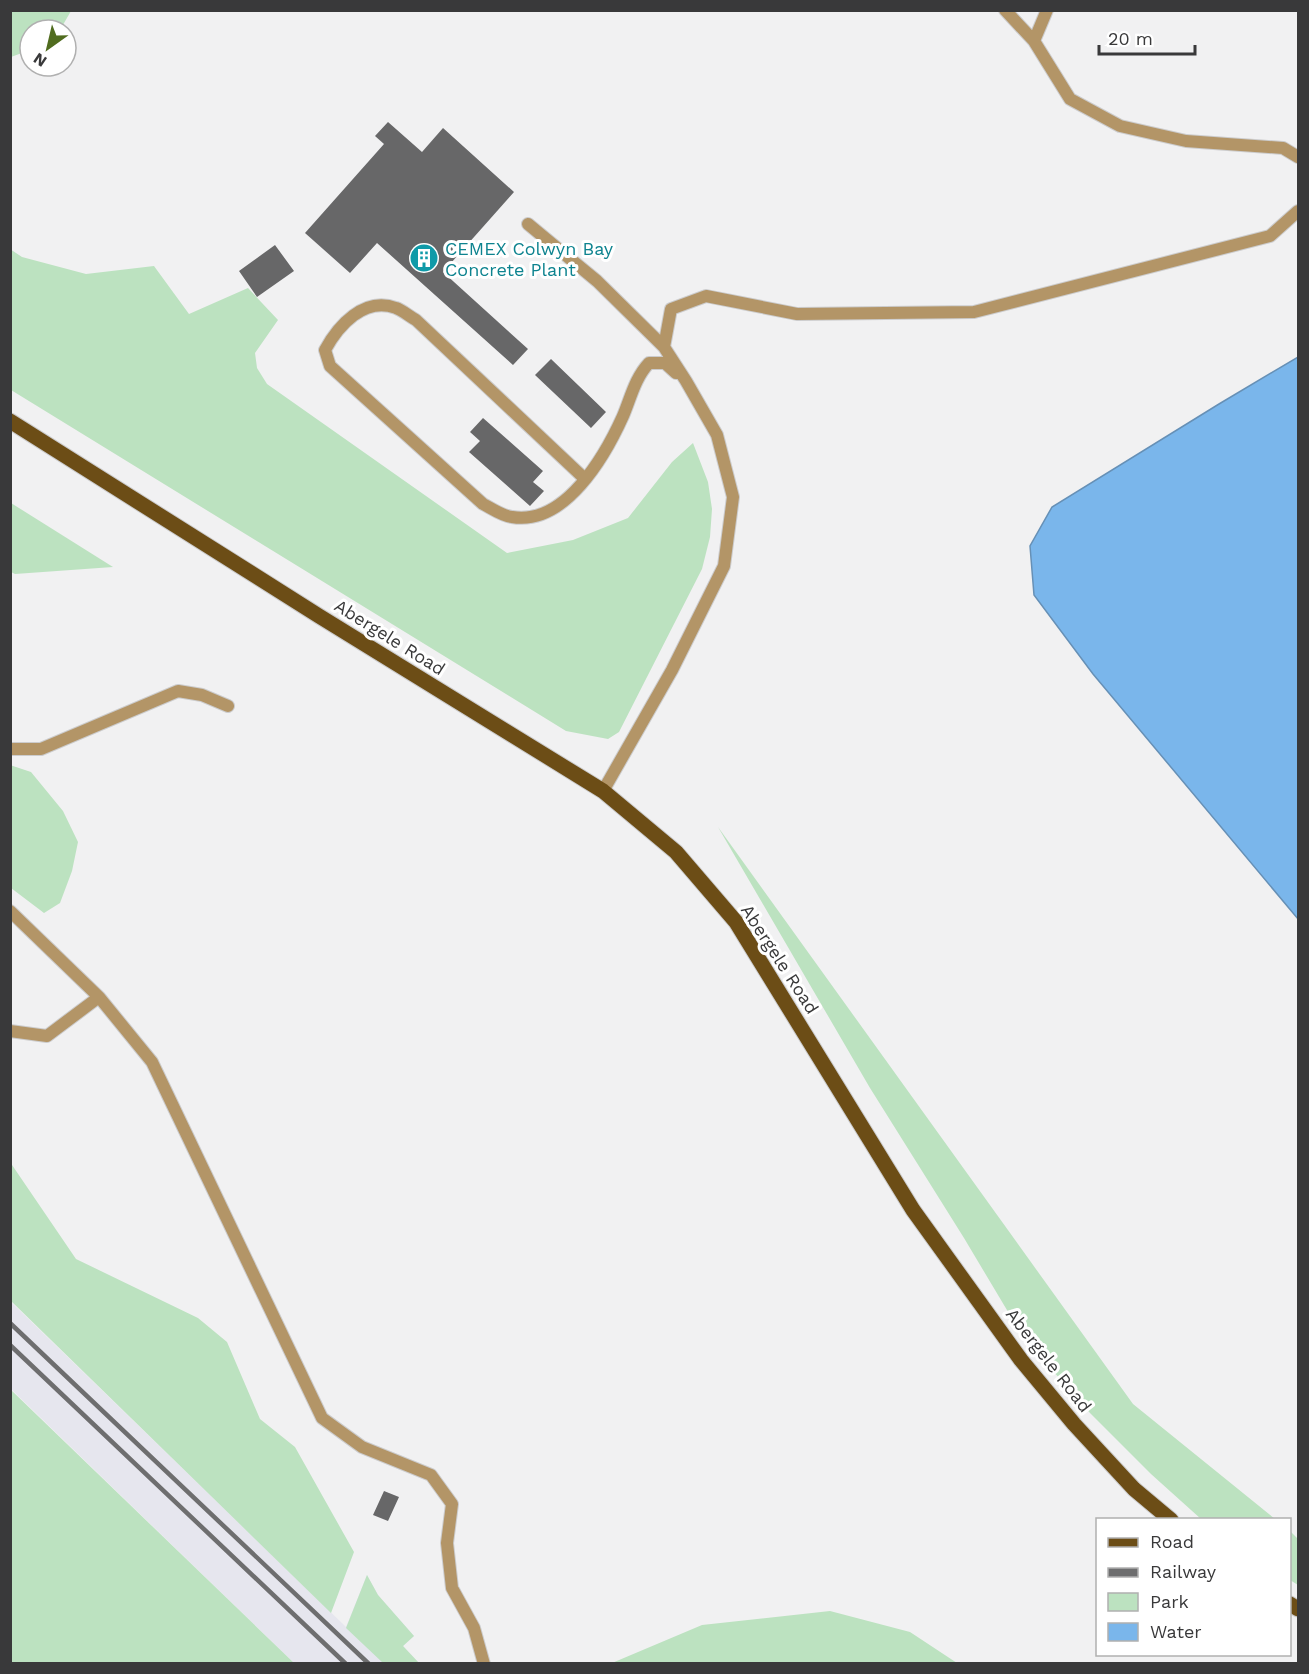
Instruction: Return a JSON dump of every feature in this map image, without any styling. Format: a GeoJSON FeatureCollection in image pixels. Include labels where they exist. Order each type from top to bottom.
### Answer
{"type":"FeatureCollection","features":[{"type":"Feature","properties":{"kind":"main road","name":"Abergele Road"},"geometry":{"type":"LineString","coordinates":[[10,421],[319,616],[603,791],[676,852],[736,922],[913,1210],[1021,1360],[1074,1424],[1134,1489],[1169,1518]]}},
{"type":"Feature","properties":{"kind":"lane"},"geometry":{"type":"LineString","coordinates":[[1005,10],[1034,41],[1070,99],[1120,126],[1186,141],[1282,148],[1299,157]]}},
{"type":"Feature","properties":{"kind":"lane"},"geometry":{"type":"LineString","coordinates":[[1034,41],[1047,10]]}},
{"type":"Feature","properties":{"kind":"lane"},"geometry":{"type":"LineString","coordinates":[[664,348],[671,309],[706,296],[797,314],[974,312],[1270,236],[1299,211]]}},
{"type":"Feature","properties":{"kind":"lane"},"geometry":{"type":"LineString","coordinates":[[528,224],[597,281],[664,348],[717,435],[733,497],[724,566],[672,670],[603,791]]}},
{"type":"Feature","properties":{"kind":"lane"},"geometry":{"type":"LineString","coordinates":[[585,478],[416,320],[395,308],[374,305],[354,314],[334,333],[325,350],[330,366],[483,504],[511,517],[536,516],[560,504],[585,478],[598,464],[628,405],[638,374],[649,363],[665,363],[686,381]]}},
{"type":"Feature","properties":{"kind":"lane"},"geometry":{"type":"LineString","coordinates":[[10,749],[41,749],[178,691],[202,695],[228,706]]}},
{"type":"Feature","properties":{"kind":"lane"},"geometry":{"type":"LineString","coordinates":[[10,911],[99,997],[152,1062],[322,1418],[363,1447],[431,1475],[452,1504],[447,1543],[452,1588],[474,1628],[484,1664]]}},
{"type":"Feature","properties":{"kind":"lane"},"geometry":{"type":"LineString","coordinates":[[10,1031],[47,1036],[99,997]]}},
{"type":"Feature","properties":{"kind":"shaded area"},"geometry":{"type":"Polygon","coordinates":[[[10,1301],[346,1627],[367,1575],[378,1595],[414,1636],[403,1646],[419,1663],[294,1663],[11,1389],[10,1301]]]}},
{"type":"Feature","properties":{"kind":"green space"},"geometry":{"type":"Polygon","coordinates":[[[11,10],[71,11],[67,18],[18,18],[18,54],[11,57],[11,10]]]}},
{"type":"Feature","properties":{"kind":"green space"},"geometry":{"type":"Polygon","coordinates":[[[10,249],[22,257],[86,274],[154,266],[189,314],[248,288],[278,320],[255,353],[257,368],[267,384],[507,553],[573,540],[628,518],[672,462],[693,443],[708,482],[712,509],[710,537],[702,569],[619,732],[608,739],[566,731],[11,390],[10,249]]]}},
{"type":"Feature","properties":{"kind":"green space"},"geometry":{"type":"Polygon","coordinates":[[[10,503],[113,567],[15,574],[11,572],[10,503]]]}},
{"type":"Feature","properties":{"kind":"green space"},"geometry":{"type":"Polygon","coordinates":[[[10,765],[31,772],[63,811],[78,842],[72,871],[60,903],[44,913],[11,888],[10,765]]]}},
{"type":"Feature","properties":{"kind":"green space"},"geometry":{"type":"Polygon","coordinates":[[[718,827],[1133,1404],[1274,1518],[1200,1518],[1151,1474],[1090,1413],[1023,1337],[870,1088],[718,827]]]}},
{"type":"Feature","properties":{"kind":"green space"},"geometry":{"type":"Polygon","coordinates":[[[10,1162],[76,1259],[198,1318],[227,1342],[260,1419],[295,1447],[354,1552],[331,1613],[11,1301],[10,1162]]]}},
{"type":"Feature","properties":{"kind":"green space"},"geometry":{"type":"Polygon","coordinates":[[[10,1389],[294,1663],[11,1663],[10,1389]]]}},
{"type":"Feature","properties":{"kind":"green space"},"geometry":{"type":"Polygon","coordinates":[[[1291,1532],[1298,1539],[1298,1585],[1291,1581],[1291,1532]]]}},
{"type":"Feature","properties":{"kind":"green space"},"geometry":{"type":"Polygon","coordinates":[[[367,1575],[378,1595],[414,1636],[403,1646],[419,1663],[383,1663],[346,1628],[367,1575]]]}},
{"type":"Feature","properties":{"kind":"green space"},"geometry":{"type":"Polygon","coordinates":[[[830,1611],[910,1632],[957,1663],[612,1663],[702,1625],[830,1611]]]}},
{"type":"Feature","properties":{"kind":"water"},"geometry":{"type":"Polygon","coordinates":[[[1298,357],[1298,919],[1093,674],[1034,595],[1030,546],[1052,507],[1298,357]]]}},
{"type":"Feature","properties":{"kind":"building","name":"CEMEX Colwyn Bay Concrete Plant"},"geometry":{"type":"Polygon","coordinates":[[[388,122],[422,152],[443,128],[514,192],[443,272],[528,349],[513,365],[377,243],[350,273],[305,233],[384,144],[375,136],[388,122]]]}},
{"type":"Feature","properties":{"kind":"building"},"geometry":{"type":"Polygon","coordinates":[[[275,245],[294,271],[257,297],[239,271],[275,245]]]}},
{"type":"Feature","properties":{"kind":"building"},"geometry":{"type":"Polygon","coordinates":[[[551,359],[606,412],[591,428],[535,375],[551,359]]]}},
{"type":"Feature","properties":{"kind":"building"},"geometry":{"type":"Polygon","coordinates":[[[483,418],[543,471],[533,482],[544,491],[530,506],[469,452],[480,441],[470,432],[483,418]]]}},
{"type":"Feature","properties":{"kind":"building"},"geometry":{"type":"Polygon","coordinates":[[[384,1491],[399,1497],[388,1521],[373,1515],[384,1491]]]}},
{"type":"Feature","properties":{"kind":"railway"},"geometry":{"type":"LineString","coordinates":[[10,1323],[369,1664]]}},
{"type":"Feature","properties":{"kind":"railway"},"geometry":{"type":"LineString","coordinates":[[10,1345],[346,1664]]}},
{"type":"Feature","properties":{"kind":"place","name":"CEMEX Colwyn Bay Concrete Plant"},"geometry":{"type":"Point","coordinates":[424,258]}}]}
